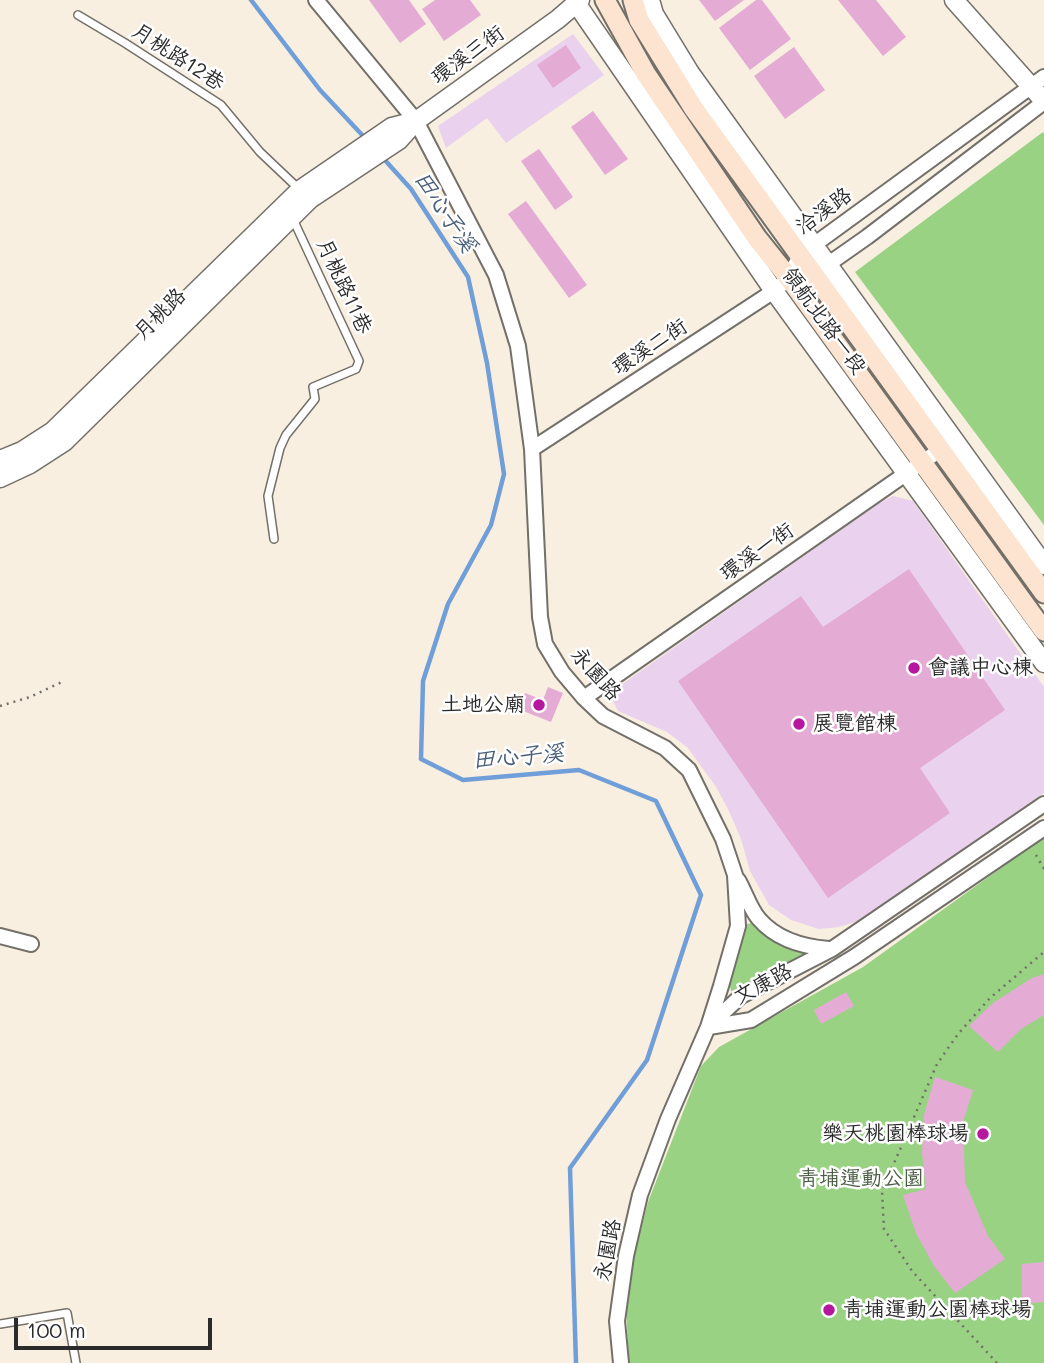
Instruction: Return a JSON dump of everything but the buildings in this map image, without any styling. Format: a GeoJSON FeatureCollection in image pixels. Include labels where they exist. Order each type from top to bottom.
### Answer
{"type":"FeatureCollection","features":[{"type":"Feature","properties":{"kind":"main road","name":"領航北路一段"},"geometry":{"type":"LineString","coordinates":[[605,0],[646,74],[757,238],[789,278],[915,468],[1044,631]]}},
{"type":"Feature","properties":{"kind":"main road","name":"領航北路一段"},"geometry":{"type":"LineString","coordinates":[[633,0],[639,20],[694,108],[807,250],[948,445],[1044,593]]}},
{"type":"Feature","properties":{"kind":"street","name":"永園路"},"geometry":{"type":"LineString","coordinates":[[316,0],[416,121],[496,275],[518,346],[532,449],[540,617],[545,644],[562,673],[603,716],[665,748],[689,770],[723,839],[735,875],[738,926],[708,1027],[668,1119],[640,1195],[626,1256],[617,1321],[621,1363]]}},
{"type":"Feature","properties":{"kind":"street","name":"領航北路一段"},"geometry":{"type":"LineString","coordinates":[[650,0],[654,14],[690,73],[807,250]]}},
{"type":"Feature","properties":{"kind":"street"},"geometry":{"type":"LineString","coordinates":[[789,278],[821,270],[1044,101],[1038,81],[954,0]]}},
{"type":"Feature","properties":{"kind":"street","name":"環溪三街"},"geometry":{"type":"LineString","coordinates":[[416,121],[558,19],[576,1]]}},
{"type":"Feature","properties":{"kind":"street","name":"領航北路一段"},"geometry":{"type":"LineString","coordinates":[[576,1],[774,291],[915,468],[1044,663]]}},
{"type":"Feature","properties":{"kind":"street","name":"洽溪路"},"geometry":{"type":"LineString","coordinates":[[789,278],[807,250],[1038,81]]}},
{"type":"Feature","properties":{"kind":"street","name":"月桃路"},"geometry":{"type":"LineString","coordinates":[[0,478],[30,464],[64,442],[131,365],[305,195],[416,121]]}},
{"type":"Feature","properties":{"kind":"street","name":"月桃路"},"geometry":{"type":"LineString","coordinates":[[0,460],[22,451],[54,431],[131,365],[292,217],[305,195]]}},
{"type":"Feature","properties":{"kind":"street","name":"環溪二街"},"geometry":{"type":"LineString","coordinates":[[532,449],[774,291],[789,278]]}},
{"type":"Feature","properties":{"kind":"street","name":"領航北路一段"},"geometry":{"type":"LineString","coordinates":[[948,445],[1044,565]]}},
{"type":"Feature","properties":{"kind":"street","name":"環溪一街"},"geometry":{"type":"LineString","coordinates":[[584,698],[948,445]]}},
{"type":"Feature","properties":{"kind":"street","name":"文康路"},"geometry":{"type":"LineString","coordinates":[[708,1027],[741,996],[832,949],[1044,804]]}},
{"type":"Feature","properties":{"kind":"street","name":"文康路"},"geometry":{"type":"LineString","coordinates":[[708,1027],[751,1020],[854,957],[1044,828]]}},
{"type":"Feature","properties":{"kind":"street","name":"文康路"},"geometry":{"type":"LineString","coordinates":[[735,875],[759,919],[782,937],[806,948],[832,949],[854,957]]}},
{"type":"Feature","properties":{"kind":"street"},"geometry":{"type":"LineString","coordinates":[[0,936],[31,944]]}},
{"type":"Feature","properties":{"kind":"lane","name":"月桃路12巷"},"geometry":{"type":"LineString","coordinates":[[78,15],[221,105],[260,152],[305,195]]}},
{"type":"Feature","properties":{"kind":"lane","name":"月桃路11巷"},"geometry":{"type":"LineString","coordinates":[[274,539],[268,496],[286,435],[315,398],[313,387],[356,369],[359,361],[292,217]]}},
{"type":"Feature","properties":{"kind":"lane"},"geometry":{"type":"LineString","coordinates":[[0,1324],[67,1313],[76,1363]]}},
{"type":"Feature","properties":{"kind":"path"},"geometry":{"type":"LineString","coordinates":[[0,706],[30,697],[64,681]]}},
{"type":"Feature","properties":{"kind":"path"},"geometry":{"type":"LineString","coordinates":[[1036,855],[1044,869]]}},
{"type":"Feature","properties":{"kind":"path"},"geometry":{"type":"LineString","coordinates":[[998,1363],[912,1271],[884,1229],[882,1191],[937,1064],[958,1034],[990,998],[1044,952]]}},
{"type":"Feature","properties":{"kind":"shaded area"},"geometry":{"type":"Polygon","coordinates":[[[573,34],[604,75],[506,143],[487,118],[446,148],[438,126],[573,34]]]}},
{"type":"Feature","properties":{"kind":"shaded area"},"geometry":{"type":"Polygon","coordinates":[[[893,496],[913,501],[1044,687],[1044,793],[858,921],[819,929],[791,920],[769,905],[750,871],[741,839],[728,809],[688,748],[667,732],[618,711],[611,697],[613,691],[621,685],[879,503],[893,496]]]}},
{"type":"Feature","properties":{"kind":"green space"},"geometry":{"type":"Polygon","coordinates":[[[1043,132],[1044,134],[1044,525],[855,272],[1043,132]]]}},
{"type":"Feature","properties":{"kind":"green space","name":"青埔運動公園"},"geometry":{"type":"Polygon","coordinates":[[[1044,837],[1044,1363],[629,1363],[626,1308],[630,1271],[648,1202],[701,1066],[719,1047],[863,967],[1044,837]]]}},
{"type":"Feature","properties":{"kind":"green space"},"geometry":{"type":"Polygon","coordinates":[[[751,923],[804,954],[802,963],[741,995],[731,991],[729,982],[744,925],[751,923]]]}},
{"type":"Feature","properties":{"kind":"waterway","name":"田心子溪"},"geometry":{"type":"LineString","coordinates":[[251,0],[320,90],[365,138]]}},
{"type":"Feature","properties":{"kind":"waterway","name":"田心子溪"},"geometry":{"type":"LineString","coordinates":[[383,158],[411,189],[468,277],[487,363],[504,474],[491,525],[448,604],[423,681],[421,759],[463,780],[579,770],[656,801],[701,895],[647,1060],[570,1168],[576,1363]]}},
{"type":"Feature","properties":{"kind":"place","name":"會議中心棟"},"geometry":{"type":"Point","coordinates":[914,668]}},
{"type":"Feature","properties":{"kind":"place","name":"土地公廟"},"geometry":{"type":"Point","coordinates":[539,705]}},
{"type":"Feature","properties":{"kind":"place","name":"展覽館棟"},"geometry":{"type":"Point","coordinates":[799,724]}},
{"type":"Feature","properties":{"kind":"place","name":"樂天桃園棒球場"},"geometry":{"type":"Point","coordinates":[983,1134]}},
{"type":"Feature","properties":{"kind":"place","name":"青埔運動公園棒球場"},"geometry":{"type":"Point","coordinates":[829,1310]}}]}
